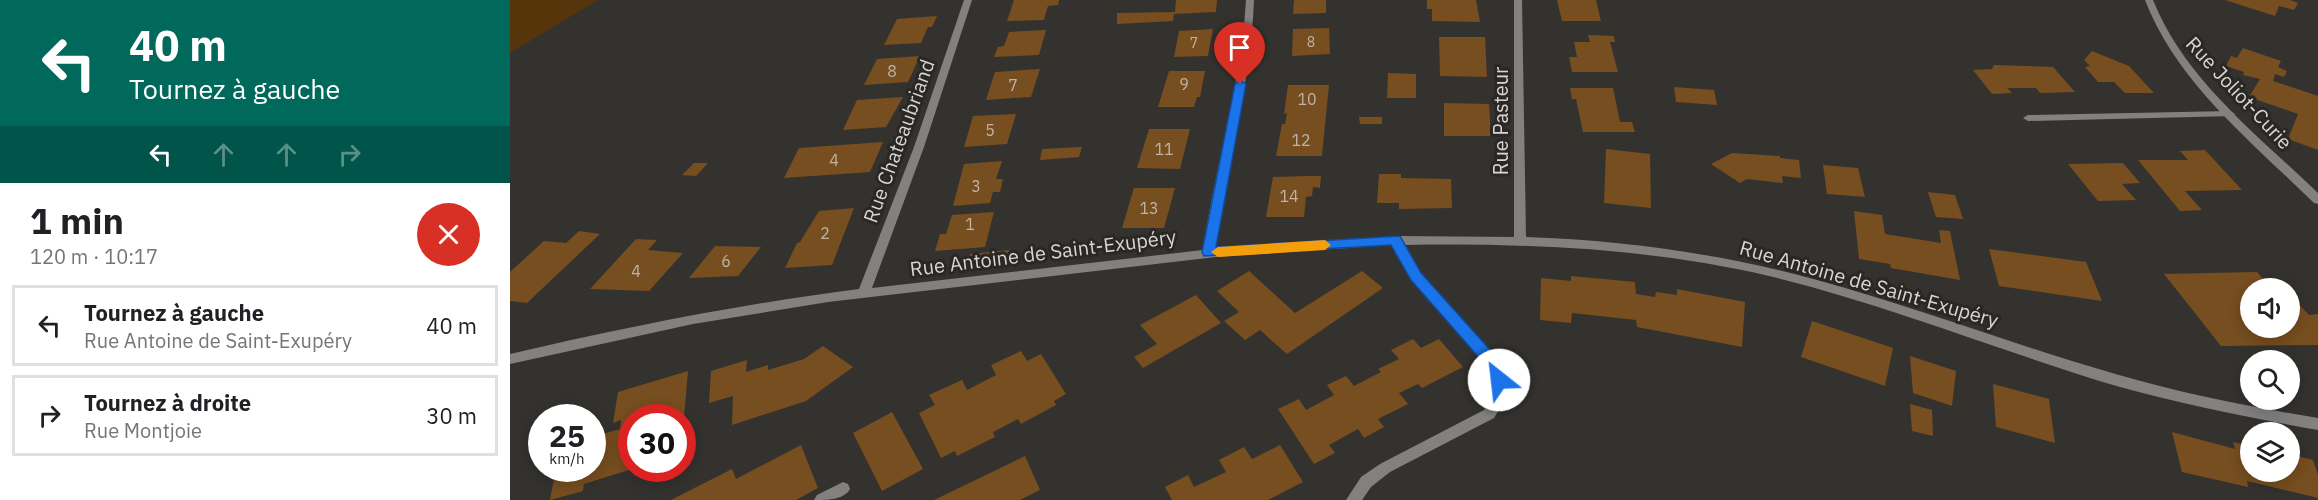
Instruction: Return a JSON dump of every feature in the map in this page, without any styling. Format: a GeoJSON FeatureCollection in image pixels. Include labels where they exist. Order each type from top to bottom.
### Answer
{"type":"FeatureCollection","features":[{"type":"Feature","properties":{"kind":"street","name":"Rue Chateaubriand"},"geometry":{"type":"LineString","coordinates":[[863,294],[918,147],[968,0]]}},
{"type":"Feature","properties":{"kind":"street"},"geometry":{"type":"LineString","coordinates":[[1209,252],[1250,26],[1250,0]]}},
{"type":"Feature","properties":{"kind":"street","name":"Rue Pasteur"},"geometry":{"type":"LineString","coordinates":[[1518,0],[1520,241]]}},
{"type":"Feature","properties":{"kind":"street","name":"Rue Joliot-Curie"},"geometry":{"type":"LineString","coordinates":[[2149,0],[2154,19],[2168,44],[2230,114],[2318,200]]}},
{"type":"Feature","properties":{"kind":"street"},"geometry":{"type":"LineString","coordinates":[[2028,118],[2230,114]]}},
{"type":"Feature","properties":{"kind":"street","name":"Rue Antoine de Saint-Exupéry"},"geometry":{"type":"LineString","coordinates":[[510,359],[642,328],[757,308],[863,294],[1209,252],[1464,238],[1613,245],[1723,262],[1838,291],[2096,374],[2224,407],[2318,424]]}},
{"type":"Feature","properties":{"kind":"street"},"geometry":{"type":"LineString","coordinates":[[1354,500],[1366,482],[1385,468],[1489,414],[1502,393],[1496,366],[1416,276],[1402,255],[1396,240]]}},
{"type":"Feature","properties":{"kind":"street"},"geometry":{"type":"LineString","coordinates":[[822,500],[843,489]]}},
{"type":"Feature","properties":{"kind":"shaded area"},"geometry":{"type":"Polygon","coordinates":[[[510,0],[598,0],[510,53],[510,0]]]}},
{"type":"Feature","properties":{"kind":"building"},"geometry":{"type":"Polygon","coordinates":[[[1014,0],[1059,0],[1058,5],[1048,6],[1044,20],[1007,21],[1014,0]]]}},
{"type":"Feature","properties":{"kind":"building"},"geometry":{"type":"Polygon","coordinates":[[[1176,0],[1217,0],[1216,12],[1174,14],[1173,21],[1117,24],[1117,13],[1175,12],[1176,0]]]}},
{"type":"Feature","properties":{"kind":"building"},"geometry":{"type":"Polygon","coordinates":[[[1294,0],[1326,0],[1326,13],[1293,14],[1294,0]]]}},
{"type":"Feature","properties":{"kind":"building"},"geometry":{"type":"Polygon","coordinates":[[[1427,0],[1476,0],[1480,22],[1432,21],[1432,9],[1427,9],[1427,0]]]}},
{"type":"Feature","properties":{"kind":"building"},"geometry":{"type":"Polygon","coordinates":[[[1557,0],[1596,0],[1601,21],[1562,21],[1557,0]]]}},
{"type":"Feature","properties":{"kind":"building"},"geometry":{"type":"Polygon","coordinates":[[[2225,0],[2290,0],[2298,3],[2294,10],[2279,6],[2275,16],[2225,0]]]}},
{"type":"Feature","properties":{"kind":"building"},"geometry":{"type":"Polygon","coordinates":[[[937,16],[932,27],[928,27],[921,43],[884,45],[897,19],[937,16]]]}},
{"type":"Feature","properties":{"kind":"building"},"geometry":{"type":"Polygon","coordinates":[[[1329,28],[1330,54],[1292,56],[1293,29],[1329,28]]]}},
{"type":"Feature","properties":{"kind":"building"},"geometry":{"type":"Polygon","coordinates":[[[1213,29],[1208,56],[1174,57],[1179,31],[1213,29]]]}},
{"type":"Feature","properties":{"kind":"building"},"geometry":{"type":"Polygon","coordinates":[[[1046,30],[1039,55],[994,57],[998,47],[1004,46],[1009,32],[1046,30]]]}},
{"type":"Feature","properties":{"kind":"building"},"geometry":{"type":"Polygon","coordinates":[[[1588,35],[1614,36],[1615,42],[1610,42],[1618,72],[1572,72],[1569,57],[1577,57],[1574,42],[1590,42],[1588,35]]]}},
{"type":"Feature","properties":{"kind":"building"},"geometry":{"type":"Polygon","coordinates":[[[1439,37],[1485,37],[1487,77],[1440,76],[1439,37]]]}},
{"type":"Feature","properties":{"kind":"building"},"geometry":{"type":"Polygon","coordinates":[[[2243,48],[2281,61],[2278,67],[2287,71],[2284,77],[2275,74],[2273,81],[2318,96],[2318,150],[2288,139],[2298,114],[2249,97],[2260,79],[2243,75],[2244,72],[2226,66],[2231,56],[2237,58],[2243,48]]]}},
{"type":"Feature","properties":{"kind":"building"},"geometry":{"type":"Polygon","coordinates":[[[2092,51],[2129,66],[2154,93],[2125,93],[2114,82],[2098,82],[2085,67],[2090,66],[2084,60],[2092,51]]]}},
{"type":"Feature","properties":{"kind":"building"},"geometry":{"type":"Polygon","coordinates":[[[920,56],[908,82],[864,85],[877,59],[920,56]]]}},
{"type":"Feature","properties":{"kind":"building"},"geometry":{"type":"Polygon","coordinates":[[[1994,65],[2053,67],[2075,92],[2040,93],[2036,88],[2007,88],[2012,93],[1992,94],[1973,70],[1992,69],[1994,65]]]}},
{"type":"Feature","properties":{"kind":"building"},"geometry":{"type":"Polygon","coordinates":[[[1040,69],[1031,97],[986,100],[995,72],[1040,69]]]}},
{"type":"Feature","properties":{"kind":"building"},"geometry":{"type":"Polygon","coordinates":[[[1169,71],[1205,71],[1200,97],[1197,97],[1194,107],[1158,107],[1169,71]]]}},
{"type":"Feature","properties":{"kind":"building"},"geometry":{"type":"Polygon","coordinates":[[[1388,73],[1416,74],[1416,98],[1387,98],[1388,73]]]}},
{"type":"Feature","properties":{"kind":"building"},"geometry":{"type":"Polygon","coordinates":[[[1288,85],[1329,85],[1322,156],[1276,156],[1282,124],[1285,124],[1287,113],[1284,114],[1288,85]]]}},
{"type":"Feature","properties":{"kind":"building"},"geometry":{"type":"Polygon","coordinates":[[[1674,87],[1714,90],[1717,105],[1676,102],[1674,87]]]}},
{"type":"Feature","properties":{"kind":"building"},"geometry":{"type":"Polygon","coordinates":[[[1570,88],[1613,88],[1620,122],[1632,122],[1635,132],[1583,132],[1576,99],[1572,99],[1570,88]]]}},
{"type":"Feature","properties":{"kind":"building"},"geometry":{"type":"Polygon","coordinates":[[[903,97],[886,127],[843,130],[857,100],[903,97]]]}},
{"type":"Feature","properties":{"kind":"building"},"geometry":{"type":"Polygon","coordinates":[[[1444,103],[1489,104],[1491,136],[1444,136],[1444,103]]]}},
{"type":"Feature","properties":{"kind":"building"},"geometry":{"type":"Polygon","coordinates":[[[1016,114],[1007,144],[964,147],[973,116],[1016,114]]]}},
{"type":"Feature","properties":{"kind":"building"},"geometry":{"type":"Polygon","coordinates":[[[1359,117],[1382,117],[1382,124],[1360,124],[1359,117]]]}},
{"type":"Feature","properties":{"kind":"building"},"geometry":{"type":"Polygon","coordinates":[[[1149,129],[1190,129],[1180,169],[1137,168],[1149,129]]]}},
{"type":"Feature","properties":{"kind":"building"},"geometry":{"type":"Polygon","coordinates":[[[883,142],[870,172],[784,178],[799,148],[883,142]]]}},
{"type":"Feature","properties":{"kind":"building"},"geometry":{"type":"Polygon","coordinates":[[[1082,147],[1079,157],[1040,160],[1042,149],[1082,147]]]}},
{"type":"Feature","properties":{"kind":"building"},"geometry":{"type":"Polygon","coordinates":[[[1606,149],[1650,154],[1651,208],[1604,203],[1606,149]]]}},
{"type":"Feature","properties":{"kind":"building"},"geometry":{"type":"Polygon","coordinates":[[[2205,150],[2242,190],[2185,191],[2202,210],[2180,211],[2138,160],[2188,160],[2180,151],[2205,150]]]}},
{"type":"Feature","properties":{"kind":"building"},"geometry":{"type":"Polygon","coordinates":[[[1732,153],[1780,156],[1780,158],[1799,160],[1801,178],[1782,176],[1783,183],[1747,179],[1740,183],[1711,164],[1732,153]]]}},
{"type":"Feature","properties":{"kind":"building"},"geometry":{"type":"Polygon","coordinates":[[[1002,161],[996,179],[1003,179],[1000,192],[993,192],[990,203],[953,206],[964,164],[1002,161]]]}},
{"type":"Feature","properties":{"kind":"building"},"geometry":{"type":"Polygon","coordinates":[[[694,163],[708,163],[696,176],[682,175],[694,163]]]}},
{"type":"Feature","properties":{"kind":"building"},"geometry":{"type":"Polygon","coordinates":[[[2123,163],[2140,183],[2122,184],[2136,200],[2098,201],[2068,164],[2123,163]]]}},
{"type":"Feature","properties":{"kind":"building"},"geometry":{"type":"Polygon","coordinates":[[[1823,165],[1858,168],[1865,197],[1827,194],[1823,165]]]}},
{"type":"Feature","properties":{"kind":"building"},"geometry":{"type":"Polygon","coordinates":[[[1379,174],[1401,174],[1401,178],[1451,179],[1452,208],[1399,209],[1399,203],[1377,203],[1379,174]]]}},
{"type":"Feature","properties":{"kind":"building"},"geometry":{"type":"Polygon","coordinates":[[[1321,176],[1320,188],[1313,187],[1312,196],[1306,197],[1304,217],[1266,217],[1273,177],[1321,176]]]}},
{"type":"Feature","properties":{"kind":"building"},"geometry":{"type":"Polygon","coordinates":[[[1134,188],[1175,188],[1164,228],[1122,228],[1134,188]]]}},
{"type":"Feature","properties":{"kind":"building"},"geometry":{"type":"Polygon","coordinates":[[[1928,192],[1955,195],[1963,219],[1936,217],[1928,192]]]}},
{"type":"Feature","properties":{"kind":"building"},"geometry":{"type":"Polygon","coordinates":[[[854,208],[832,265],[785,268],[797,243],[800,242],[819,211],[854,208]]]}},
{"type":"Feature","properties":{"kind":"building"},"geometry":{"type":"Polygon","coordinates":[[[1854,211],[1882,215],[1885,234],[1941,243],[1939,230],[1950,231],[1960,280],[1891,268],[1890,264],[1859,259],[1854,211]]]}},
{"type":"Feature","properties":{"kind":"building"},"geometry":{"type":"Polygon","coordinates":[[[994,212],[985,247],[935,251],[940,234],[946,234],[952,215],[994,212]]]}},
{"type":"Feature","properties":{"kind":"building"},"geometry":{"type":"Polygon","coordinates":[[[579,231],[600,234],[527,303],[510,301],[510,272],[544,241],[566,243],[579,231]]]}},
{"type":"Feature","properties":{"kind":"building"},"geometry":{"type":"Polygon","coordinates":[[[636,239],[657,240],[648,250],[683,253],[649,291],[590,289],[636,239]]]}},
{"type":"Feature","properties":{"kind":"building"},"geometry":{"type":"Polygon","coordinates":[[[715,246],[761,247],[738,276],[689,278],[715,246]]]}},
{"type":"Feature","properties":{"kind":"building"},"geometry":{"type":"Polygon","coordinates":[[[1989,249],[2086,262],[2102,301],[1999,286],[1989,249]]]}},
{"type":"Feature","properties":{"kind":"building"},"geometry":{"type":"Polygon","coordinates":[[[1009,250],[1007,262],[967,266],[970,254],[1009,250]]]}},
{"type":"Feature","properties":{"kind":"building"},"geometry":{"type":"Polygon","coordinates":[[[1249,271],[1295,313],[1362,271],[1383,288],[1287,354],[1260,330],[1245,340],[1224,321],[1239,312],[1217,291],[1249,271]]]}},
{"type":"Feature","properties":{"kind":"building"},"geometry":{"type":"Polygon","coordinates":[[[2257,272],[2262,278],[2240,278],[2240,338],[2300,338],[2300,305],[2309,315],[2318,314],[2318,345],[2221,346],[2164,274],[2257,272]]]}},
{"type":"Feature","properties":{"kind":"building"},"geometry":{"type":"Polygon","coordinates":[[[1571,276],[1635,282],[1636,294],[1655,297],[1656,292],[1677,295],[1677,289],[1745,302],[1742,347],[1637,327],[1636,320],[1572,313],[1571,323],[1540,320],[1541,278],[1571,281],[1571,276]]]}},
{"type":"Feature","properties":{"kind":"building"},"geometry":{"type":"Polygon","coordinates":[[[1196,295],[1221,323],[1143,368],[1134,357],[1157,344],[1140,325],[1196,295]]]}},
{"type":"Feature","properties":{"kind":"building"},"geometry":{"type":"Polygon","coordinates":[[[1812,321],[1893,348],[1885,386],[1801,357],[1812,321]]]}},
{"type":"Feature","properties":{"kind":"building"},"geometry":{"type":"Polygon","coordinates":[[[1413,339],[1421,348],[1439,339],[1463,367],[1422,388],[1418,384],[1399,393],[1408,404],[1378,419],[1384,427],[1364,438],[1358,429],[1329,445],[1335,453],[1314,464],[1278,409],[1299,399],[1306,410],[1334,395],[1327,385],[1346,376],[1354,386],[1381,372],[1378,369],[1399,359],[1391,350],[1413,339]]]}},
{"type":"Feature","properties":{"kind":"building"},"geometry":{"type":"Polygon","coordinates":[[[823,346],[853,367],[806,401],[732,425],[733,396],[709,403],[711,371],[747,360],[746,372],[768,365],[768,370],[804,359],[823,346]]]}},
{"type":"Feature","properties":{"kind":"building"},"geometry":{"type":"Polygon","coordinates":[[[1021,351],[1027,361],[1041,354],[1066,394],[1054,401],[1056,405],[1021,424],[1018,419],[993,432],[995,437],[957,456],[955,451],[941,458],[919,413],[935,405],[929,395],[962,380],[967,390],[996,375],[991,365],[1021,351]]]}},
{"type":"Feature","properties":{"kind":"building"},"geometry":{"type":"Polygon","coordinates":[[[1910,356],[1956,371],[1952,406],[1913,393],[1910,356]]]}},
{"type":"Feature","properties":{"kind":"building"},"geometry":{"type":"Polygon","coordinates":[[[688,371],[685,404],[618,404],[618,421],[613,423],[618,392],[688,371]]]}},
{"type":"Feature","properties":{"kind":"building"},"geometry":{"type":"Polygon","coordinates":[[[1993,384],[2049,399],[2055,443],[1996,427],[1993,384]]]}},
{"type":"Feature","properties":{"kind":"building"},"geometry":{"type":"Polygon","coordinates":[[[1910,404],[1932,410],[1933,436],[1912,431],[1910,404]]]}},
{"type":"Feature","properties":{"kind":"building"},"geometry":{"type":"Polygon","coordinates":[[[892,412],[923,469],[882,491],[853,433],[892,412]]]}},
{"type":"Feature","properties":{"kind":"building"},"geometry":{"type":"Polygon","coordinates":[[[618,430],[618,473],[606,477],[606,433],[618,430]]]}},
{"type":"Feature","properties":{"kind":"building"},"geometry":{"type":"Polygon","coordinates":[[[2172,432],[2235,449],[2233,442],[2240,444],[2240,482],[2247,482],[2248,487],[2182,472],[2172,432]]]}},
{"type":"Feature","properties":{"kind":"building"},"geometry":{"type":"Polygon","coordinates":[[[801,445],[818,488],[796,500],[671,500],[732,469],[736,479],[801,445]]]}},
{"type":"Feature","properties":{"kind":"building"},"geometry":{"type":"Polygon","coordinates":[[[1280,445],[1303,482],[1268,500],[1172,500],[1165,487],[1188,475],[1194,487],[1226,472],[1219,460],[1244,447],[1252,459],[1280,445]]]}},
{"type":"Feature","properties":{"kind":"building"},"geometry":{"type":"Polygon","coordinates":[[[1025,456],[1040,490],[1020,500],[934,500],[1025,456]]]}},
{"type":"Feature","properties":{"kind":"building"},"geometry":{"type":"Polygon","coordinates":[[[2300,457],[2313,460],[2318,475],[2318,498],[2251,482],[2300,482],[2300,457]]]}},
{"type":"Feature","properties":{"kind":"building"},"geometry":{"type":"Polygon","coordinates":[[[553,482],[590,482],[584,484],[583,491],[550,500],[553,482]]]}},
{"type":"Feature","properties":{"kind":"slow traffic"},"geometry":{"type":"LineString","coordinates":[[1218,252],[1325,245]]}},
{"type":"Feature","properties":{"kind":"route"},"geometry":{"type":"LineString","coordinates":[[1240,84],[1209,252],[1396,240],[1402,255],[1416,276],[1496,366],[1499,380]]}}]}
